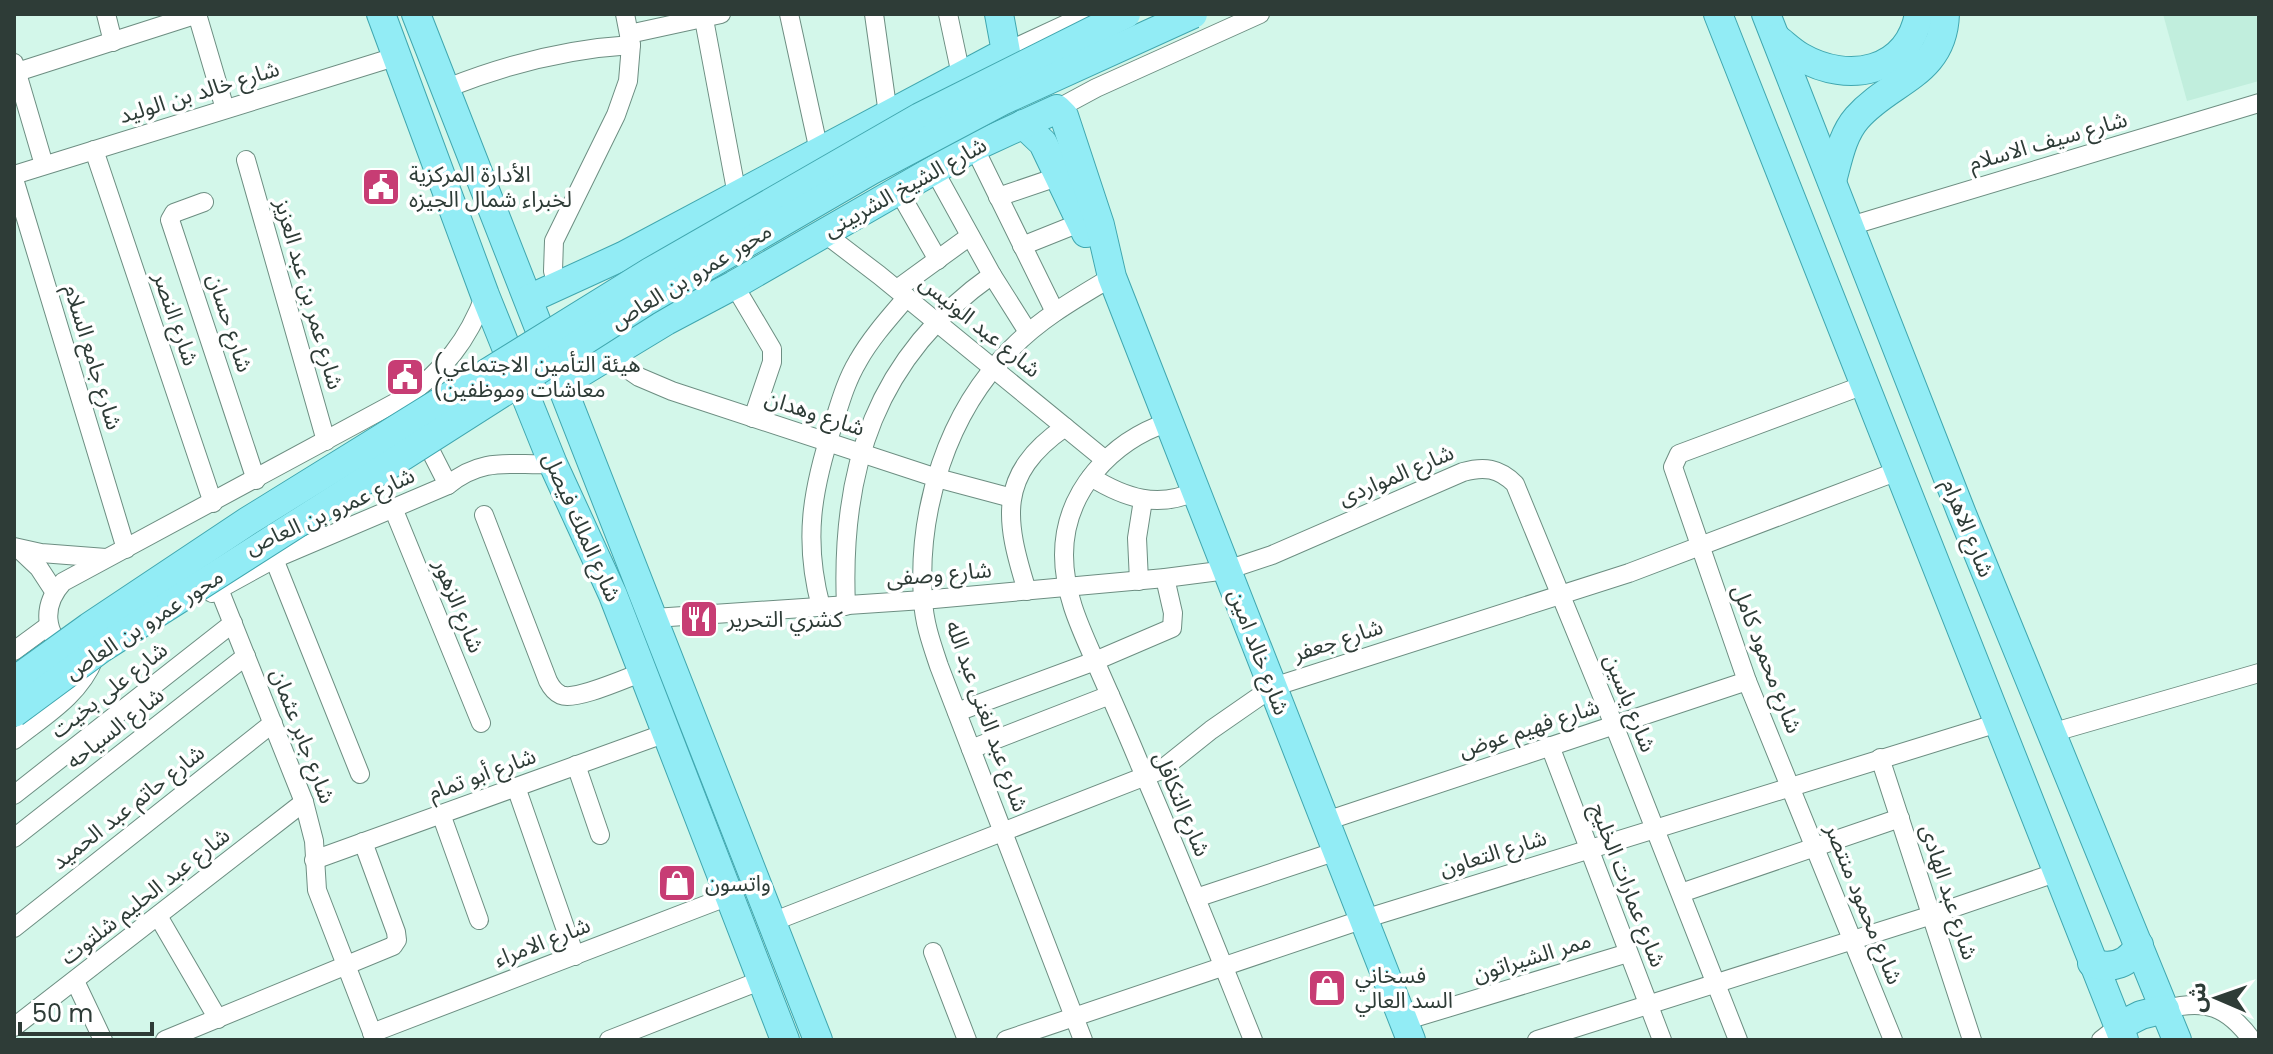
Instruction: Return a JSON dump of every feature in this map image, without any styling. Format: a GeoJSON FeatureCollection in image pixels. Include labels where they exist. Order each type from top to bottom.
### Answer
{"type":"FeatureCollection","features":[{"type":"Feature","properties":{"kind":"main road","name":"شارع الملك فيصل"},"geometry":{"type":"LineString","coordinates":[[381,14],[485,295],[553,464],[628,632],[785,1040]]}},
{"type":"Feature","properties":{"kind":"main road","name":"شارع الملك فيصل"},"geometry":{"type":"LineString","coordinates":[[416,14],[818,1040]]}},
{"type":"Feature","properties":{"kind":"main road"},"geometry":{"type":"LineString","coordinates":[[529,299],[623,256],[1006,52],[999,14]]}},
{"type":"Feature","properties":{"kind":"main road","name":"محور عمرو بن العاص"},"geometry":{"type":"LineString","coordinates":[[14,681],[248,521],[650,272],[920,117],[1126,14]]}},
{"type":"Feature","properties":{"kind":"main road","name":"محور عمرو بن العاص"},"geometry":{"type":"LineString","coordinates":[[14,713],[102,648],[645,302],[870,171],[951,128],[1019,93],[1193,14]]}},
{"type":"Feature","properties":{"kind":"main road","name":"شارع الاهرام"},"geometry":{"type":"LineString","coordinates":[[1718,14],[2058,872],[2115,1035]]}},
{"type":"Feature","properties":{"kind":"main road"},"geometry":{"type":"LineString","coordinates":[[1771,26],[1810,61],[1840,70],[1867,70],[1892,60],[1906,47],[1919,14]]}},
{"type":"Feature","properties":{"kind":"main road"},"geometry":{"type":"LineString","coordinates":[[1832,181],[1852,124],[1869,106],[1908,79],[1931,57],[1942,38],[1945,14]]}},
{"type":"Feature","properties":{"kind":"main road","name":"شارع الاهرام"},"geometry":{"type":"LineString","coordinates":[[1771,26],[2051,733],[2177,1040]]}},
{"type":"Feature","properties":{"kind":"main road","name":"شارع الشيخ الشربينى"},"geometry":{"type":"LineString","coordinates":[[562,384],[666,321],[974,147],[1057,109]]}},
{"type":"Feature","properties":{"kind":"main road","name":"شارع خالد امين"},"geometry":{"type":"LineString","coordinates":[[1057,109],[1064,116],[1094,206],[1110,270],[1408,1030]]}},
{"type":"Feature","properties":{"kind":"main road","name":"شارع خالد امين"},"geometry":{"type":"LineString","coordinates":[[1023,124],[1037,134],[1088,237],[1110,270]]}},
{"type":"Feature","properties":{"kind":"main road"},"geometry":{"type":"LineString","coordinates":[[623,256],[614,269],[610,284],[613,300],[622,313],[635,321],[651,324],[666,321]]}},
{"type":"Feature","properties":{"kind":"main road"},"geometry":{"type":"LineString","coordinates":[[613,595],[630,597],[640,583]]}},
{"type":"Feature","properties":{"kind":"main road"},"geometry":{"type":"LineString","coordinates":[[628,632],[637,619],[654,618]]}},
{"type":"Feature","properties":{"kind":"main road"},"geometry":{"type":"LineString","coordinates":[[2092,963],[2108,967],[2123,963],[2139,945]]}},
{"type":"Feature","properties":{"kind":"main road"},"geometry":{"type":"LineString","coordinates":[[2115,1035],[2141,1015],[2165,1009]]}},
{"type":"Feature","properties":{"kind":"street"},"geometry":{"type":"LineString","coordinates":[[106,14],[113,42]]}},
{"type":"Feature","properties":{"kind":"street"},"geometry":{"type":"LineString","coordinates":[[44,165],[15,69],[198,14],[225,109]]}},
{"type":"Feature","properties":{"kind":"street"},"geometry":{"type":"LineString","coordinates":[[558,287],[553,271],[554,241],[623,98],[629,72],[630,39],[625,14]]}},
{"type":"Feature","properties":{"kind":"street"},"geometry":{"type":"LineString","coordinates":[[789,14],[819,151]]}},
{"type":"Feature","properties":{"kind":"street"},"geometry":{"type":"LineString","coordinates":[[874,14],[888,114]]}},
{"type":"Feature","properties":{"kind":"street"},"geometry":{"type":"LineString","coordinates":[[948,14],[961,75]]}},
{"type":"Feature","properties":{"kind":"street"},"geometry":{"type":"LineString","coordinates":[[1006,52],[1088,14]]}},
{"type":"Feature","properties":{"kind":"street","name":"شارع الشيخ الشربينى"},"geometry":{"type":"LineString","coordinates":[[1057,109],[1260,14]]}},
{"type":"Feature","properties":{"kind":"street"},"geometry":{"type":"LineString","coordinates":[[447,88],[525,61],[630,39],[709,15],[737,195]]}},
{"type":"Feature","properties":{"kind":"street","name":"شارع خالد بن الوليد"},"geometry":{"type":"LineString","coordinates":[[14,177],[44,165],[398,56]]}},
{"type":"Feature","properties":{"kind":"street","name":"شارع سيف الاسلام"},"geometry":{"type":"LineString","coordinates":[[1850,226],[2259,103]]}},
{"type":"Feature","properties":{"kind":"street"},"geometry":{"type":"LineString","coordinates":[[974,147],[1055,312]]}},
{"type":"Feature","properties":{"kind":"street","name":"شارع النصر"},"geometry":{"type":"LineString","coordinates":[[94,150],[213,503]]}},
{"type":"Feature","properties":{"kind":"street","name":"شارع عمر بن عبد العزيز"},"geometry":{"type":"LineString","coordinates":[[246,160],[326,441]]}},
{"type":"Feature","properties":{"kind":"street"},"geometry":{"type":"LineString","coordinates":[[934,170],[992,275],[1028,332]]}},
{"type":"Feature","properties":{"kind":"street"},"geometry":{"type":"LineString","coordinates":[[998,197],[1060,176]]}},
{"type":"Feature","properties":{"kind":"street","name":"شارع جامع السلام"},"geometry":{"type":"LineString","coordinates":[[14,177],[126,549]]}},
{"type":"Feature","properties":{"kind":"street"},"geometry":{"type":"LineString","coordinates":[[898,190],[938,260]]}},
{"type":"Feature","properties":{"kind":"street","name":"شارع حسان"},"geometry":{"type":"LineString","coordinates":[[204,202],[172,215],[171,222],[256,480]]}},
{"type":"Feature","properties":{"kind":"street"},"geometry":{"type":"LineString","coordinates":[[1022,246],[1082,222]]}},
{"type":"Feature","properties":{"kind":"street","name":"شارع عبد الونيس"},"geometry":{"type":"LineString","coordinates":[[824,233],[1104,459]]}},
{"type":"Feature","properties":{"kind":"street"},"geometry":{"type":"LineString","coordinates":[[821,607],[812,569],[810,526],[813,498],[841,399],[857,362],[902,293],[970,236]]}},
{"type":"Feature","properties":{"kind":"street","name":"شارع عبد الغنى عبد الله"},"geometry":{"type":"LineString","coordinates":[[1083,1040],[932,645],[923,600],[926,539],[937,478],[960,419],[993,368],[1028,332],[1110,270]]}},
{"type":"Feature","properties":{"kind":"street"},"geometry":{"type":"LineString","coordinates":[[846,606],[847,521],[860,453],[877,411],[899,371],[937,322],[992,275]]}},
{"type":"Feature","properties":{"kind":"street"},"geometry":{"type":"LineString","coordinates":[[734,285],[772,349],[772,362],[753,418]]}},
{"type":"Feature","properties":{"kind":"street"},"geometry":{"type":"LineString","coordinates":[[14,740],[69,697],[88,673],[94,659],[82,658],[60,647],[48,626],[47,614],[54,591],[63,582],[404,398],[446,365],[463,343],[485,295]]}},
{"type":"Feature","properties":{"kind":"street","name":"شارع وهدان"},"geometry":{"type":"LineString","coordinates":[[610,357],[655,385],[937,478],[1012,498]]}},
{"type":"Feature","properties":{"kind":"street","name":"شارع محمود كامل"},"geometry":{"type":"LineString","coordinates":[[1790,787],[1747,681],[1673,467],[1676,456],[1864,385]]}},
{"type":"Feature","properties":{"kind":"street"},"geometry":{"type":"LineString","coordinates":[[404,398],[448,485]]}},
{"type":"Feature","properties":{"kind":"street","name":"شارع التكافل"},"geometry":{"type":"LineString","coordinates":[[1169,422],[1129,440],[1104,459],[1091,477],[1072,512],[1067,532],[1064,554],[1068,587],[1078,622],[1146,777],[1253,1040]]}},
{"type":"Feature","properties":{"kind":"street"},"geometry":{"type":"LineString","coordinates":[[1027,591],[1012,542],[1012,498],[1017,481],[1035,451],[1065,427]]}},
{"type":"Feature","properties":{"kind":"street","name":"شارع عمرو بن العاص"},"geometry":{"type":"LineString","coordinates":[[94,659],[106,656],[274,559],[448,485],[464,473],[497,463],[553,464]]}},
{"type":"Feature","properties":{"kind":"street","name":"شارع المواردى"},"geometry":{"type":"LineString","coordinates":[[1227,570],[1272,555],[1463,472],[1484,468],[1501,471],[1515,484],[1561,596]]}},
{"type":"Feature","properties":{"kind":"street","name":"شارع جعفر"},"geometry":{"type":"LineString","coordinates":[[772,922],[1146,777],[1168,766],[1211,730],[1273,687],[1561,596],[1898,471]]}},
{"type":"Feature","properties":{"kind":"street"},"geometry":{"type":"LineString","coordinates":[[1091,477],[1124,495],[1143,500],[1163,501],[1196,491]]}},
{"type":"Feature","properties":{"kind":"street"},"geometry":{"type":"LineString","coordinates":[[1139,581],[1137,538],[1143,500]]}},
{"type":"Feature","properties":{"kind":"street","name":"شارع الزهور"},"geometry":{"type":"LineString","coordinates":[[393,508],[481,723]]}},
{"type":"Feature","properties":{"kind":"street"},"geometry":{"type":"LineString","coordinates":[[484,515],[548,681],[555,692],[574,696],[643,672]]}},
{"type":"Feature","properties":{"kind":"street"},"geometry":{"type":"LineString","coordinates":[[16,548],[109,558]]}},
{"type":"Feature","properties":{"kind":"street"},"geometry":{"type":"LineString","coordinates":[[16,548],[39,568],[54,591]]}},
{"type":"Feature","properties":{"kind":"street"},"geometry":{"type":"LineString","coordinates":[[274,559],[360,774]]}},
{"type":"Feature","properties":{"kind":"street","name":"شارع وصفى"},"geometry":{"type":"LineString","coordinates":[[654,618],[923,600],[1227,570]]}},
{"type":"Feature","properties":{"kind":"street"},"geometry":{"type":"LineString","coordinates":[[957,712],[1095,661],[1172,628],[1173,613],[1165,578]]}},
{"type":"Feature","properties":{"kind":"street","name":"شارع جابر عثمان"},"geometry":{"type":"LineString","coordinates":[[219,589],[304,802],[312,831],[314,875],[322,905],[374,1037]]}},
{"type":"Feature","properties":{"kind":"street","name":"شارع ياسين"},"geometry":{"type":"LineString","coordinates":[[1561,596],[1738,1040]]}},
{"type":"Feature","properties":{"kind":"street","name":"شارع على بخيت"},"geometry":{"type":"LineString","coordinates":[[14,795],[233,623]]}},
{"type":"Feature","properties":{"kind":"street"},"geometry":{"type":"LineString","coordinates":[[14,651],[48,626]]}},
{"type":"Feature","properties":{"kind":"street","name":"شارع السياحه"},"geometry":{"type":"LineString","coordinates":[[14,838],[246,656]]}},
{"type":"Feature","properties":{"kind":"street"},"geometry":{"type":"LineString","coordinates":[[2051,733],[2259,673]]}},
{"type":"Feature","properties":{"kind":"street","name":"شارع فهيم عوض"},"geometry":{"type":"LineString","coordinates":[[1326,821],[1747,681]]}},
{"type":"Feature","properties":{"kind":"street"},"geometry":{"type":"LineString","coordinates":[[971,749],[1110,695]]}},
{"type":"Feature","properties":{"kind":"street","name":"شارع حاتم عبد الحميد"},"geometry":{"type":"LineString","coordinates":[[14,928],[273,723]]}},
{"type":"Feature","properties":{"kind":"street","name":"شارع التعاون"},"geometry":{"type":"LineString","coordinates":[[1006,1040],[1364,919],[1998,723]]}},
{"type":"Feature","properties":{"kind":"street","name":"شارع أبو تمام"},"geometry":{"type":"LineString","coordinates":[[314,860],[666,733]]}},
{"type":"Feature","properties":{"kind":"street","name":"شارع عمارات الخليج"},"geometry":{"type":"LineString","coordinates":[[1550,746],[1662,1040]]}},
{"type":"Feature","properties":{"kind":"street","name":"شارع عبد الهادى"},"geometry":{"type":"LineString","coordinates":[[1880,758],[1972,1040]]}},
{"type":"Feature","properties":{"kind":"street"},"geometry":{"type":"LineString","coordinates":[[576,765],[600,835]]}},
{"type":"Feature","properties":{"kind":"street"},"geometry":{"type":"LineString","coordinates":[[516,787],[575,956]]}},
{"type":"Feature","properties":{"kind":"street","name":"شارع محمود منتصر"},"geometry":{"type":"LineString","coordinates":[[1790,787],[1893,1040]]}},
{"type":"Feature","properties":{"kind":"street","name":"شارع عبد الحليم شلتوت"},"geometry":{"type":"LineString","coordinates":[[14,1027],[304,802]]}},
{"type":"Feature","properties":{"kind":"street"},"geometry":{"type":"LineString","coordinates":[[441,814],[479,920]]}},
{"type":"Feature","properties":{"kind":"street"},"geometry":{"type":"LineString","coordinates":[[1681,893],[1900,818]]}},
{"type":"Feature","properties":{"kind":"street"},"geometry":{"type":"LineString","coordinates":[[165,1040],[390,949],[397,940],[363,842]]}},
{"type":"Feature","properties":{"kind":"street"},"geometry":{"type":"LineString","coordinates":[[1196,898],[1337,851]]}},
{"type":"Feature","properties":{"kind":"street"},"geometry":{"type":"LineString","coordinates":[[1537,1040],[1580,1034],[1648,1004],[2058,872]]}},
{"type":"Feature","properties":{"kind":"street","name":"شارع الامراء"},"geometry":{"type":"LineString","coordinates":[[374,1037],[729,896]]}},
{"type":"Feature","properties":{"kind":"street"},"geometry":{"type":"LineString","coordinates":[[158,916],[218,1019]]}},
{"type":"Feature","properties":{"kind":"street"},"geometry":{"type":"LineString","coordinates":[[933,952],[967,1040]]}},
{"type":"Feature","properties":{"kind":"street","name":"ممر الشيراتون"},"geometry":{"type":"LineString","coordinates":[[1408,1030],[1628,953]]}},
{"type":"Feature","properties":{"kind":"street"},"geometry":{"type":"LineString","coordinates":[[609,1040],[762,980]]}},
{"type":"Feature","properties":{"kind":"street"},"geometry":{"type":"LineString","coordinates":[[75,981],[103,1040]]}},
{"type":"Feature","properties":{"kind":"street"},"geometry":{"type":"LineString","coordinates":[[2165,1009],[2193,1003],[2217,1008],[2232,1017],[2252,1040]]}},
{"type":"Feature","properties":{"kind":"shaded area"},"geometry":{"type":"Polygon","coordinates":[[[2163,14],[2259,14],[2259,81],[2187,101],[2163,14]]]}},
{"type":"Feature","properties":{"kind":"place","name":"الأدارة المركزية لخبراء شمال الجيزه"},"geometry":{"type":"Point","coordinates":[381,187]}},
{"type":"Feature","properties":{"kind":"place","name":"(هيئة التأمين الاجتماعي (معاشات وموظفين"},"geometry":{"type":"Point","coordinates":[405,377]}},
{"type":"Feature","properties":{"kind":"place","name":"كشري التحرير"},"geometry":{"type":"Point","coordinates":[699,619]}},
{"type":"Feature","properties":{"kind":"place","name":"واتسون"},"geometry":{"type":"Point","coordinates":[677,883]}},
{"type":"Feature","properties":{"kind":"place","name":"فسخاني السد العالي"},"geometry":{"type":"Point","coordinates":[1327,988]}}]}
